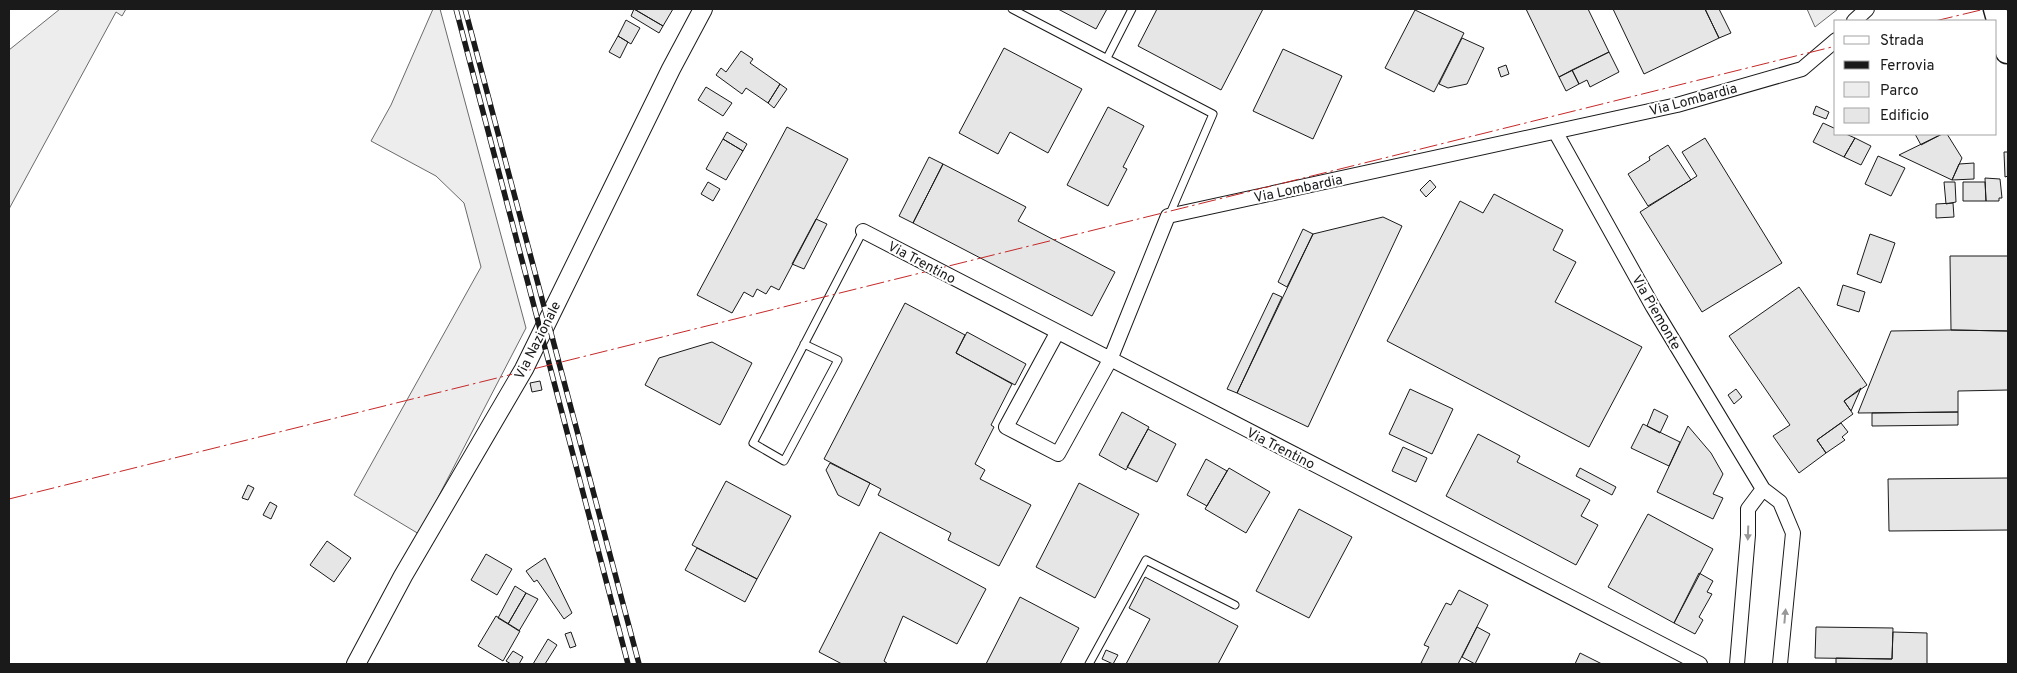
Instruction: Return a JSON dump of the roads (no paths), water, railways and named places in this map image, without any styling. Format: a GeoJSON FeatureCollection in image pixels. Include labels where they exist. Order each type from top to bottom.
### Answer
{"type":"FeatureCollection","features":[{"type":"Feature","properties":{"kind":"main road"},"geometry":{"type":"LineString","coordinates":[[1977,9],[1987,20]]}},
{"type":"Feature","properties":{"kind":"main road"},"geometry":{"type":"LineString","coordinates":[[1995,9],[2008,53]]}},
{"type":"Feature","properties":{"kind":"main road"},"geometry":{"type":"LineString","coordinates":[[1997,34],[2008,53]]}},
{"type":"Feature","properties":{"kind":"street","name":"Via Nazionale"},"geometry":{"type":"LineString","coordinates":[[356,664],[403,576],[524,369],[671,69],[703,9]]}},
{"type":"Feature","properties":{"kind":"street","name":"Via Lombardia"},"geometry":{"type":"LineString","coordinates":[[1168,216],[1556,133],[1677,105],[1786,74],[1806,66],[1834,42]]}},
{"type":"Feature","properties":{"kind":"street","name":"Via Piemonte"},"geometry":{"type":"LineString","coordinates":[[1556,133],[1653,307],[1763,489],[1780,502],[1793,533],[1780,664]]}},
{"type":"Feature","properties":{"kind":"street"},"geometry":{"type":"LineString","coordinates":[[1058,333],[1006,427],[1058,454],[1110,360],[1168,216]]}},
{"type":"Feature","properties":{"kind":"street","name":"Via Trentino"},"geometry":{"type":"LineString","coordinates":[[863,231],[1700,664]]}},
{"type":"Feature","properties":{"kind":"street"},"geometry":{"type":"LineString","coordinates":[[1737,664],[1748,535],[1748,509],[1763,489]]}},
{"type":"Feature","properties":{"kind":"lane"},"geometry":{"type":"LineString","coordinates":[[1012,9],[1212,114],[1168,216]]}},
{"type":"Feature","properties":{"kind":"lane"},"geometry":{"type":"LineString","coordinates":[[1107,58],[1132,9]]}},
{"type":"Feature","properties":{"kind":"lane"},"geometry":{"type":"LineString","coordinates":[[804,344],[838,360],[784,462],[753,443],[804,344],[863,231]]}},
{"type":"Feature","properties":{"kind":"lane"},"geometry":{"type":"LineString","coordinates":[[1089,664],[1146,560],[1235,605]]}},
{"type":"Feature","properties":{"kind":"railway"},"geometry":{"type":"LineString","coordinates":[[456,9],[628,664]]}},
{"type":"Feature","properties":{"kind":"railway"},"geometry":{"type":"LineString","coordinates":[[465,9],[639,664]]}}]}
